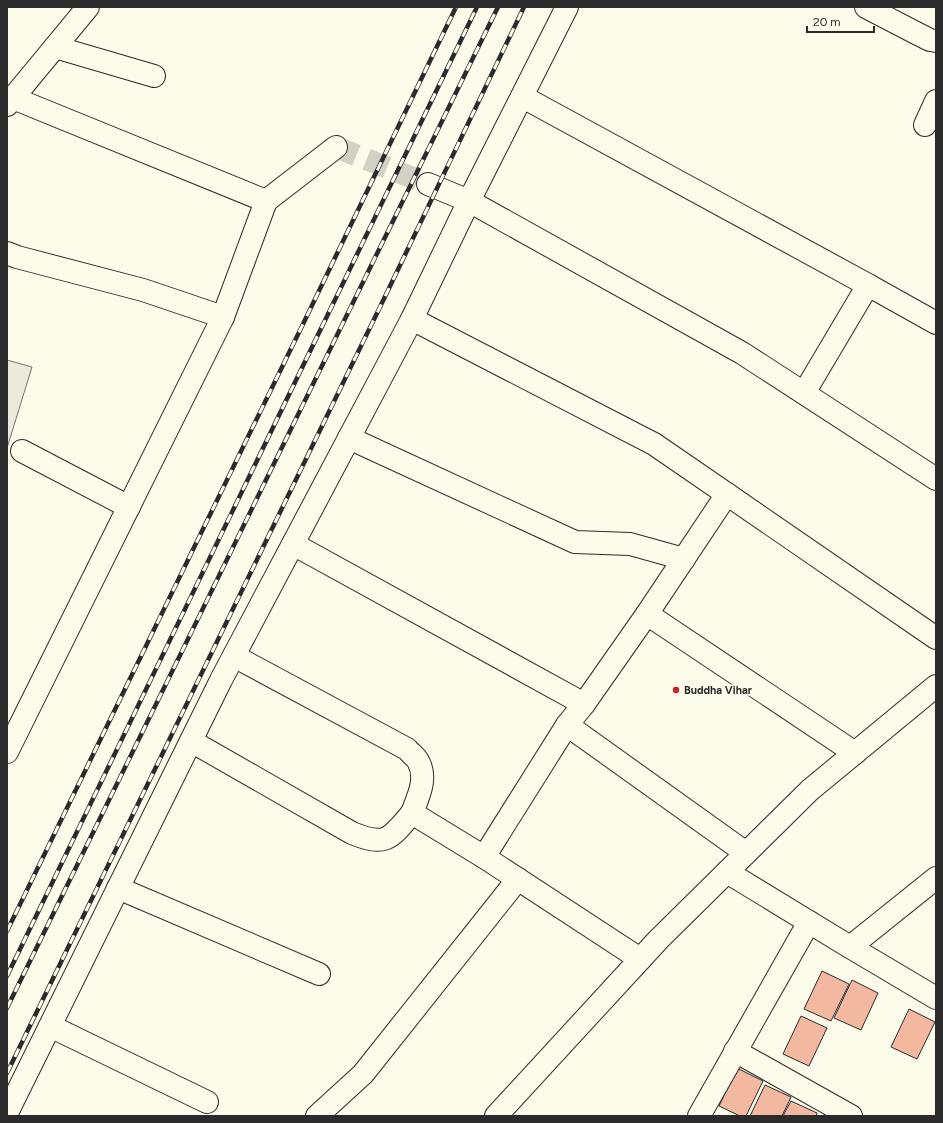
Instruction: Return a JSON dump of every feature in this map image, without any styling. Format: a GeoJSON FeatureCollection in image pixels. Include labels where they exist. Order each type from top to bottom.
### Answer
{"type":"FeatureCollection","features":[{"type":"Feature","properties":{"kind":"street"},"geometry":{"type":"LineString","coordinates":[[88,7],[10,102],[266,202]]}},
{"type":"Feature","properties":{"kind":"street"},"geometry":{"type":"LineString","coordinates":[[7,1113],[234,656],[412,320],[469,201],[523,97],[567,7]]}},
{"type":"Feature","properties":{"kind":"street"},"geometry":{"type":"LineString","coordinates":[[866,7],[930,40],[936,40]]}},
{"type":"Feature","properties":{"kind":"street"},"geometry":{"type":"LineString","coordinates":[[55,47],[154,76]]}},
{"type":"Feature","properties":{"kind":"street"},"geometry":{"type":"LineString","coordinates":[[523,97],[936,323]]}},
{"type":"Feature","properties":{"kind":"street"},"geometry":{"type":"LineString","coordinates":[[925,125],[936,101]]}},
{"type":"Feature","properties":{"kind":"street"},"geometry":{"type":"LineString","coordinates":[[7,752],[222,317],[266,202],[336,147]]}},
{"type":"Feature","properties":{"kind":"street"},"geometry":{"type":"LineString","coordinates":[[428,184],[469,201],[742,353],[936,479]]}},
{"type":"Feature","properties":{"kind":"street"},"geometry":{"type":"LineString","coordinates":[[7,253],[17,257],[144,290],[222,317]]}},
{"type":"Feature","properties":{"kind":"street"},"geometry":{"type":"LineString","coordinates":[[804,393],[868,285]]}},
{"type":"Feature","properties":{"kind":"street"},"geometry":{"type":"LineString","coordinates":[[412,320],[654,444],[936,638]]}},
{"type":"Feature","properties":{"kind":"street"},"geometry":{"type":"LineString","coordinates":[[349,438],[574,542],[630,544],[684,559]]}},
{"type":"Feature","properties":{"kind":"street"},"geometry":{"type":"LineString","coordinates":[[22,451],[129,507]]}},
{"type":"Feature","properties":{"kind":"street"},"geometry":{"type":"LineString","coordinates":[[484,857],[567,725],[584,704],[647,614],[727,494]]}},
{"type":"Feature","properties":{"kind":"street"},"geometry":{"type":"LineString","coordinates":[[293,544],[584,704]]}},
{"type":"Feature","properties":{"kind":"street"},"geometry":{"type":"LineString","coordinates":[[647,614],[855,753]]}},
{"type":"Feature","properties":{"kind":"street"},"geometry":{"type":"LineString","coordinates":[[191,741],[345,829],[366,839],[379,841],[392,836],[412,813],[422,787],[422,774],[418,761],[407,749],[234,656]]}},
{"type":"Feature","properties":{"kind":"street"},"geometry":{"type":"LineString","coordinates":[[496,1116],[640,959],[810,790],[936,686]]}},
{"type":"Feature","properties":{"kind":"street"},"geometry":{"type":"LineString","coordinates":[[567,725],[746,853]]}},
{"type":"Feature","properties":{"kind":"street"},"geometry":{"type":"LineString","coordinates":[[412,813],[484,857],[640,959]]}},
{"type":"Feature","properties":{"kind":"street"},"geometry":{"type":"LineString","coordinates":[[727,872],[936,998]]}},
{"type":"Feature","properties":{"kind":"street"},"geometry":{"type":"LineString","coordinates":[[850,947],[936,878]]}},
{"type":"Feature","properties":{"kind":"street"},"geometry":{"type":"LineString","coordinates":[[317,1116],[363,1074],[518,879]]}},
{"type":"Feature","properties":{"kind":"street"},"geometry":{"type":"LineString","coordinates":[[118,888],[319,974]]}},
{"type":"Feature","properties":{"kind":"street"},"geometry":{"type":"LineString","coordinates":[[699,1116],[809,922]]}},
{"type":"Feature","properties":{"kind":"street"},"geometry":{"type":"LineString","coordinates":[[50,1026],[207,1102]]}},
{"type":"Feature","properties":{"kind":"street"},"geometry":{"type":"LineString","coordinates":[[735,1051],[851,1116]]}},
{"type":"Feature","properties":{"kind":"shaded area"},"geometry":{"type":"Polygon","coordinates":[[[7,360],[32,367],[7,448],[7,360]]]}},
{"type":"Feature","properties":{"kind":"building"},"geometry":{"type":"Polygon","coordinates":[[[822,971],[849,984],[831,1021],[804,1009],[822,971]]]}},
{"type":"Feature","properties":{"kind":"building"},"geometry":{"type":"Polygon","coordinates":[[[852,980],[878,993],[861,1030],[834,1018],[852,980]]]}},
{"type":"Feature","properties":{"kind":"building"},"geometry":{"type":"Polygon","coordinates":[[[909,1009],[935,1022],[917,1059],[891,1047],[909,1009]]]}},
{"type":"Feature","properties":{"kind":"building"},"geometry":{"type":"Polygon","coordinates":[[[801,1016],[827,1028],[809,1066],[783,1054],[801,1016]]]}},
{"type":"Feature","properties":{"kind":"building"},"geometry":{"type":"Polygon","coordinates":[[[737,1068],[763,1081],[746,1116],[740,1116],[719,1106],[737,1068]]]}},
{"type":"Feature","properties":{"kind":"building"},"geometry":{"type":"Polygon","coordinates":[[[765,1085],[791,1097],[782,1116],[750,1116],[765,1085]]]}},
{"type":"Feature","properties":{"kind":"building"},"geometry":{"type":"Polygon","coordinates":[[[791,1101],[817,1113],[816,1116],[783,1116],[791,1101]]]}},
{"type":"Feature","properties":{"kind":"tunnel"},"geometry":{"type":"LineString","coordinates":[[336,147],[428,184]]}},
{"type":"Feature","properties":{"kind":"railway"},"geometry":{"type":"LineString","coordinates":[[7,931],[456,7]]}},
{"type":"Feature","properties":{"kind":"railway"},"geometry":{"type":"LineString","coordinates":[[7,976],[477,7]]}},
{"type":"Feature","properties":{"kind":"railway"},"geometry":{"type":"LineString","coordinates":[[7,1008],[498,7]]}},
{"type":"Feature","properties":{"kind":"railway"},"geometry":{"type":"LineString","coordinates":[[7,1073],[380,307],[524,7]]}},
{"type":"Feature","properties":{"kind":"place","name":"Buddha Vihar"},"geometry":{"type":"Point","coordinates":[676,690]}}]}
